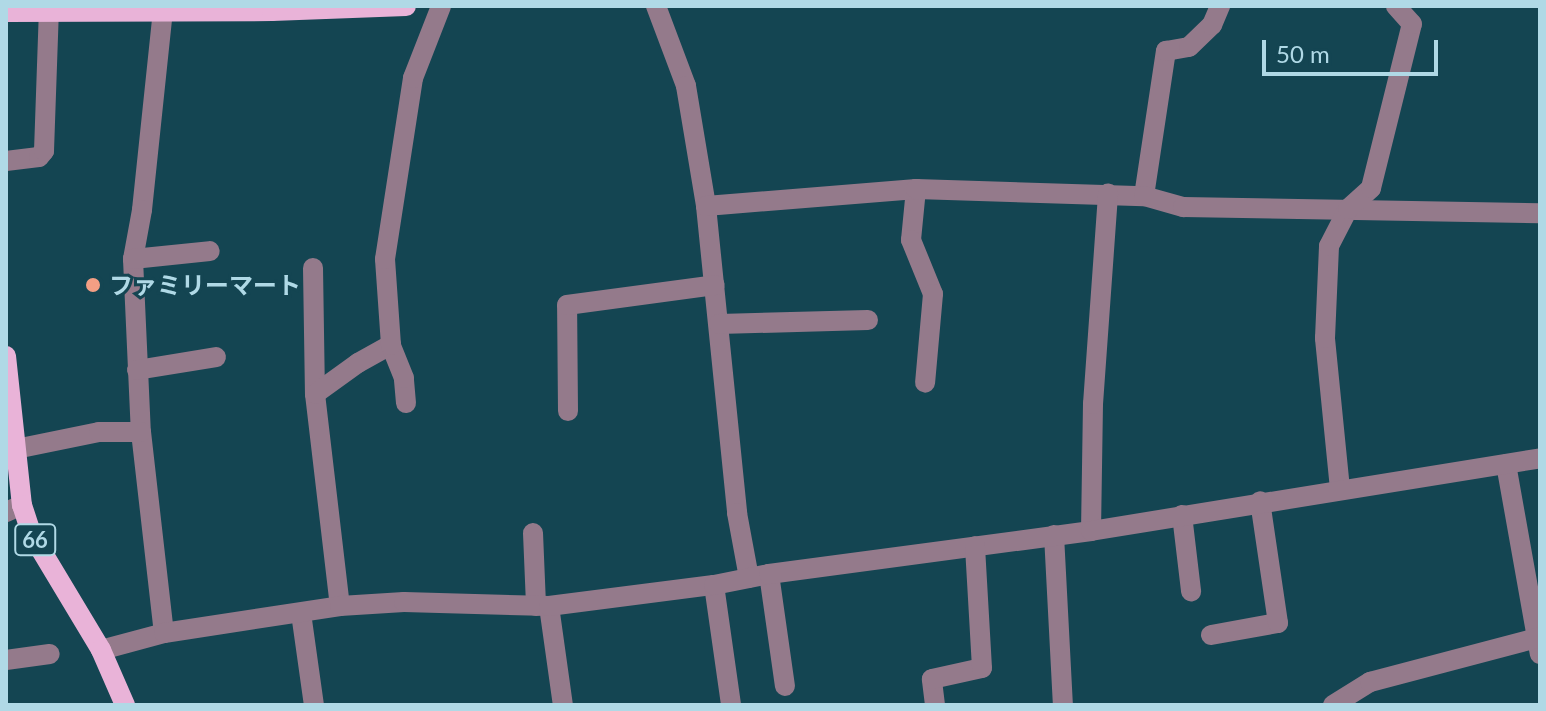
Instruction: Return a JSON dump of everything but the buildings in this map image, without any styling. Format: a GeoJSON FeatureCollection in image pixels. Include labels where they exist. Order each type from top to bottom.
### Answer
{"type":"FeatureCollection","features":[{"type":"Feature","properties":{"kind":"main road"},"geometry":{"type":"LineString","coordinates":[[6,12],[406,6]]}},
{"type":"Feature","properties":{"kind":"main road","name":"66"},"geometry":{"type":"LineString","coordinates":[[6,356],[14,509],[101,650],[125,705]]}},
{"type":"Feature","properties":{"kind":"street"},"geometry":{"type":"LineString","coordinates":[[406,403],[404,378],[391,345],[385,259],[413,78],[441,6]]}},
{"type":"Feature","properties":{"kind":"street"},"geometry":{"type":"LineString","coordinates":[[656,6],[686,86],[706,206],[737,513],[759,576],[785,686]]}},
{"type":"Feature","properties":{"kind":"street"},"geometry":{"type":"LineString","coordinates":[[1144,196],[1166,51],[1189,47],[1212,25],[1220,6]]}},
{"type":"Feature","properties":{"kind":"street"},"geometry":{"type":"LineString","coordinates":[[1340,489],[1325,338],[1329,246],[1348,209],[1371,188],[1412,24],[1396,6]]}},
{"type":"Feature","properties":{"kind":"street"},"geometry":{"type":"LineString","coordinates":[[163,10],[142,210],[133,259],[141,432],[164,633]]}},
{"type":"Feature","properties":{"kind":"street"},"geometry":{"type":"LineString","coordinates":[[6,161],[39,157],[44,151],[49,11]]}},
{"type":"Feature","properties":{"kind":"street"},"geometry":{"type":"LineString","coordinates":[[706,206],[916,189],[1144,196],[1183,207],[1540,213]]}},
{"type":"Feature","properties":{"kind":"street"},"geometry":{"type":"LineString","coordinates":[[916,189],[911,240],[933,294],[925,383]]}},
{"type":"Feature","properties":{"kind":"street"},"geometry":{"type":"LineString","coordinates":[[1091,531],[1093,404],[1108,194]]}},
{"type":"Feature","properties":{"kind":"street"},"geometry":{"type":"LineString","coordinates":[[133,259],[210,251]]}},
{"type":"Feature","properties":{"kind":"street"},"geometry":{"type":"LineString","coordinates":[[313,268],[315,394],[340,606]]}},
{"type":"Feature","properties":{"kind":"street"},"geometry":{"type":"LineString","coordinates":[[568,411],[567,305],[715,285]]}},
{"type":"Feature","properties":{"kind":"street"},"geometry":{"type":"LineString","coordinates":[[719,324],[868,320]]}},
{"type":"Feature","properties":{"kind":"street"},"geometry":{"type":"LineString","coordinates":[[315,394],[358,363],[391,345]]}},
{"type":"Feature","properties":{"kind":"street"},"geometry":{"type":"LineString","coordinates":[[137,370],[216,357]]}},
{"type":"Feature","properties":{"kind":"street"},"geometry":{"type":"LineString","coordinates":[[12,449],[99,432],[141,432]]}},
{"type":"Feature","properties":{"kind":"street"},"geometry":{"type":"LineString","coordinates":[[101,650],[164,633],[340,606],[404,602],[542,606],[714,585],[759,576],[1091,531],[1260,501],[1540,458]]}},
{"type":"Feature","properties":{"kind":"street"},"geometry":{"type":"LineString","coordinates":[[1333,705],[1370,682],[1539,643],[1506,464]]}},
{"type":"Feature","properties":{"kind":"street"},"geometry":{"type":"LineString","coordinates":[[1211,635],[1278,623],[1260,501]]}},
{"type":"Feature","properties":{"kind":"street"},"geometry":{"type":"LineString","coordinates":[[1182,515],[1191,591]]}},
{"type":"Feature","properties":{"kind":"street"},"geometry":{"type":"LineString","coordinates":[[533,533],[542,606],[563,705]]}},
{"type":"Feature","properties":{"kind":"street"},"geometry":{"type":"LineString","coordinates":[[1054,535],[1063,705]]}},
{"type":"Feature","properties":{"kind":"street"},"geometry":{"type":"LineString","coordinates":[[935,705],[932,679],[982,668],[975,546]]}},
{"type":"Feature","properties":{"kind":"street"},"geometry":{"type":"LineString","coordinates":[[714,585],[731,705]]}},
{"type":"Feature","properties":{"kind":"street"},"geometry":{"type":"LineString","coordinates":[[301,613],[314,705]]}},
{"type":"Feature","properties":{"kind":"street"},"geometry":{"type":"LineString","coordinates":[[6,660],[50,654]]}},
{"type":"Feature","properties":{"kind":"place","name":"ファミリーマート"},"geometry":{"type":"Point","coordinates":[93,285]}}]}
